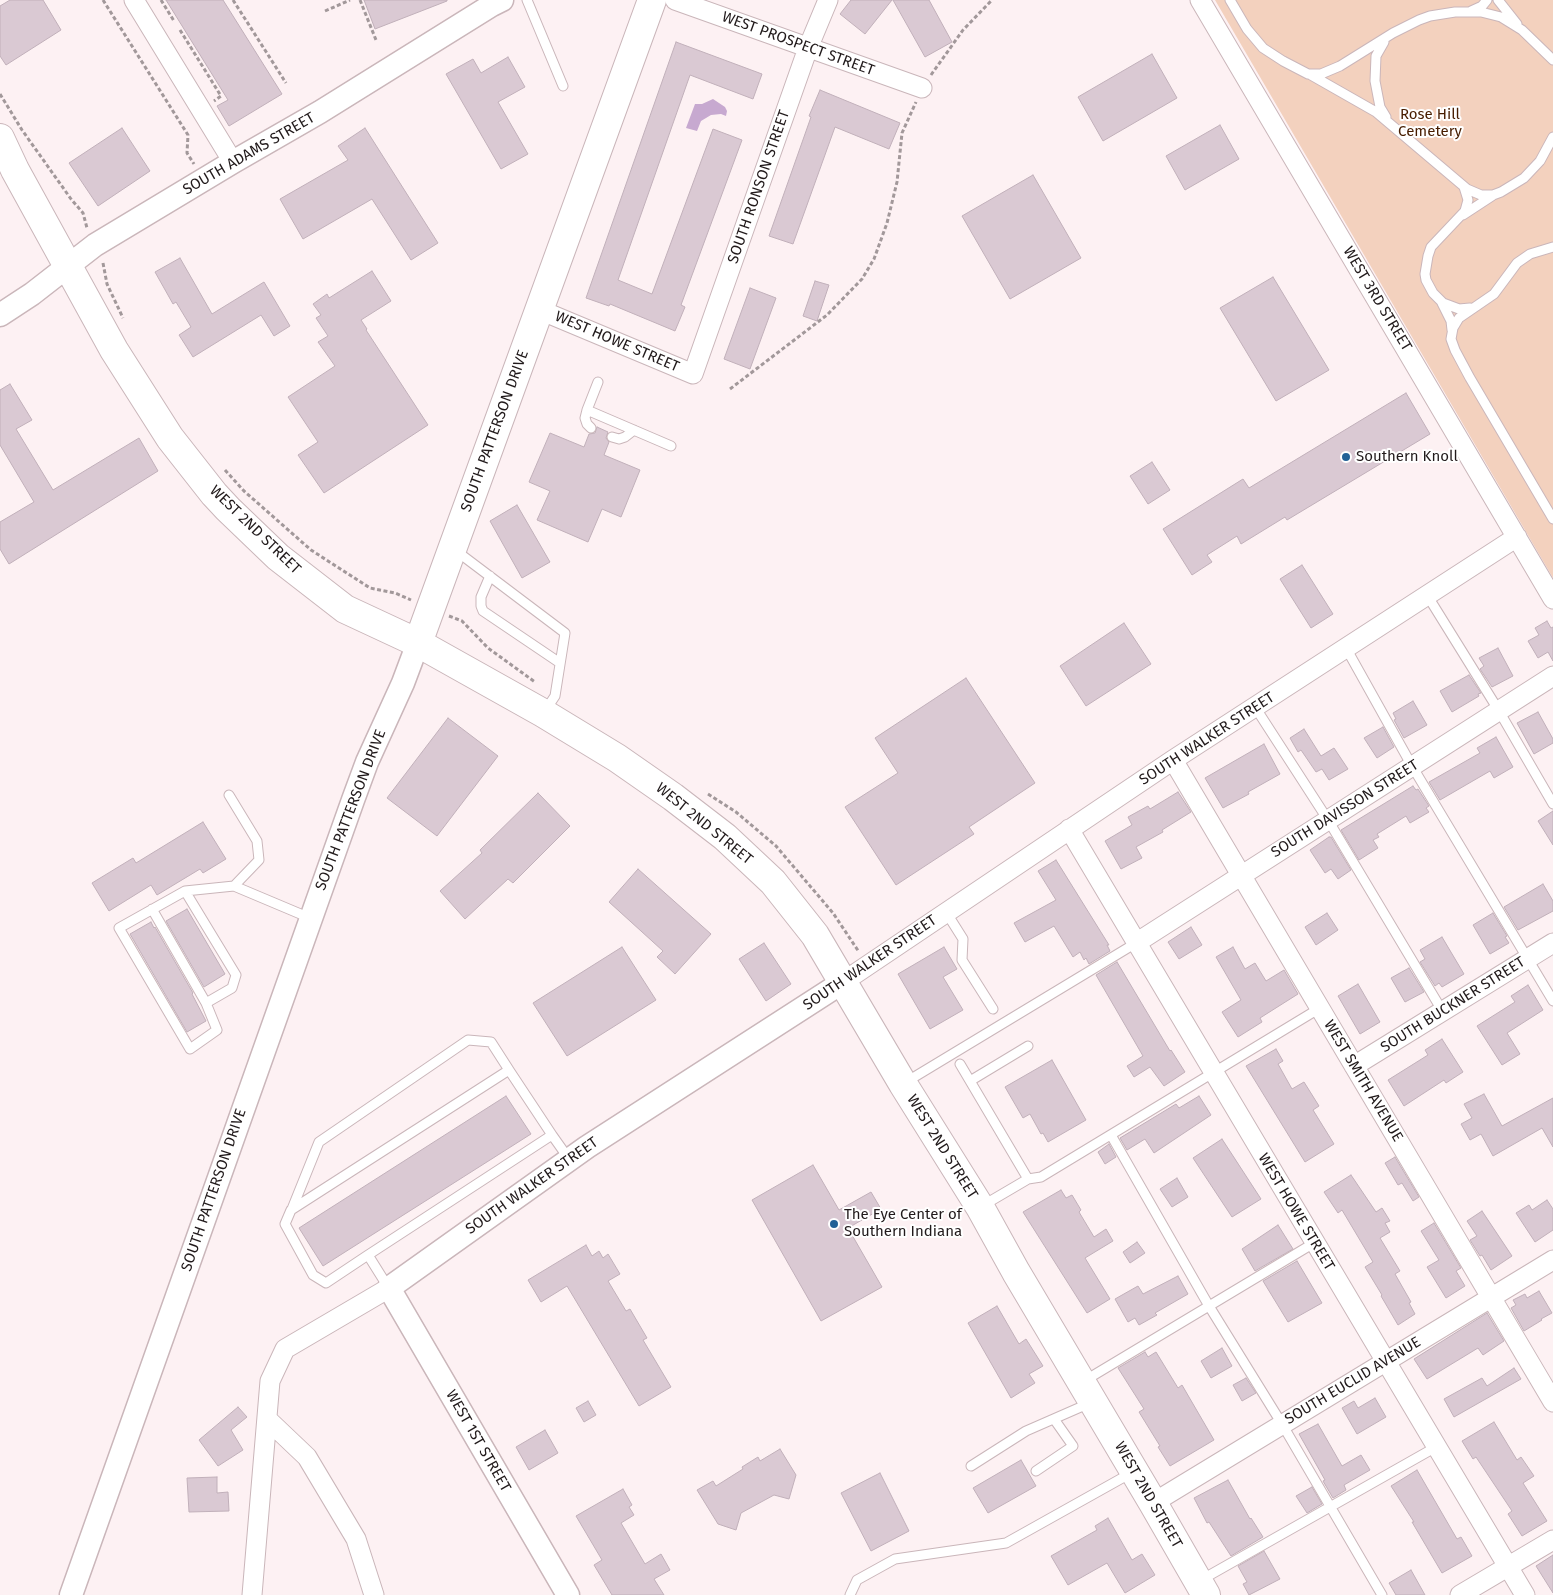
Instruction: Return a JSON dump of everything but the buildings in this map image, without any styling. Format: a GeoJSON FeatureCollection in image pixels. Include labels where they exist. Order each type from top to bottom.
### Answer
{"type":"FeatureCollection","features":[{"type":"Feature","properties":{"kind":"main road","name":"SOUTH PATTERSON DRIVE"},"geometry":{"type":"LineString","coordinates":[[418,643],[652,0]]}},
{"type":"Feature","properties":{"kind":"main road","name":"WEST 2ND STREET"},"geometry":{"type":"LineString","coordinates":[[0,138],[67,266],[114,350],[170,438],[214,494],[278,557],[345,608],[418,643],[544,713],[617,758],[673,797],[725,837],[779,889],[815,935],[903,1084],[980,1207],[1016,1272],[1202,1588]]}},
{"type":"Feature","properties":{"kind":"street"},"geometry":{"type":"LineString","coordinates":[[134,0],[234,162]]}},
{"type":"Feature","properties":{"kind":"street","name":"SOUTH ADAMS STREET"},"geometry":{"type":"LineString","coordinates":[[0,315],[32,294],[95,245],[320,112],[502,0]]}},
{"type":"Feature","properties":{"kind":"street","name":"WEST PROSPECT STREET"},"geometry":{"type":"LineString","coordinates":[[674,0],[922,88]]}},
{"type":"Feature","properties":{"kind":"street","name":"SOUTH RONSON STREET"},"geometry":{"type":"LineString","coordinates":[[693,374],[808,48],[828,0]]}},
{"type":"Feature","properties":{"kind":"street","name":"WEST 3RD STREET"},"geometry":{"type":"LineString","coordinates":[[1200,0],[1553,599]]}},
{"type":"Feature","properties":{"kind":"street","name":"WEST HOWE STREET"},"geometry":{"type":"LineString","coordinates":[[540,310],[693,374]]}},
{"type":"Feature","properties":{"kind":"street","name":"SOUTH WALKER STREET"},"geometry":{"type":"LineString","coordinates":[[252,1595],[270,1381],[285,1349],[389,1288],[569,1159],[843,982],[1173,760],[1517,537]]}},
{"type":"Feature","properties":{"kind":"street","name":"SOUTH PATTERSON DRIVE"},"geometry":{"type":"LineString","coordinates":[[71,1595],[310,918],[367,762],[403,683],[418,643]]}},
{"type":"Feature","properties":{"kind":"street","name":"SOUTH DAVISSON STREET"},"geometry":{"type":"LineString","coordinates":[[1136,942],[1553,676]]}},
{"type":"Feature","properties":{"kind":"street","name":"WEST SMITH AVENUE"},"geometry":{"type":"LineString","coordinates":[[1173,760],[1553,1402]]}},
{"type":"Feature","properties":{"kind":"street","name":"WEST HOWE STREET"},"geometry":{"type":"LineString","coordinates":[[1069,829],[1525,1595]]}},
{"type":"Feature","properties":{"kind":"street","name":"SOUTH BUCKNER STREET"},"geometry":{"type":"LineString","coordinates":[[1354,1066],[1553,943]]}},
{"type":"Feature","properties":{"kind":"street","name":"SOUTH EUCLID AVENUE"},"geometry":{"type":"LineString","coordinates":[[1153,1503],[1553,1260]]}},
{"type":"Feature","properties":{"kind":"street","name":"WEST 1ST STREET"},"geometry":{"type":"LineString","coordinates":[[389,1288],[568,1595]]}},
{"type":"Feature","properties":{"kind":"street"},"geometry":{"type":"LineString","coordinates":[[267,1419],[308,1458],[356,1539],[374,1595]]}},
{"type":"Feature","properties":{"kind":"street"},"geometry":{"type":"LineString","coordinates":[[1460,1595],[1553,1540]]}},
{"type":"Feature","properties":{"kind":"lane"},"geometry":{"type":"LineString","coordinates":[[527,0],[562,86]]}},
{"type":"Feature","properties":{"kind":"lane"},"geometry":{"type":"LineString","coordinates":[[1230,0],[1247,29],[1263,48],[1283,61],[1365,105],[1390,123],[1474,193],[1493,195],[1502,192]]}},
{"type":"Feature","properties":{"kind":"lane"},"geometry":{"type":"LineString","coordinates":[[1470,11],[1482,6],[1487,0]]}},
{"type":"Feature","properties":{"kind":"lane"},"geometry":{"type":"LineString","coordinates":[[1498,0],[1522,30],[1550,57],[1553,64]]}},
{"type":"Feature","properties":{"kind":"lane"},"geometry":{"type":"LineString","coordinates":[[1308,74],[1321,74],[1340,66],[1406,25],[1430,16],[1470,11],[1481,12],[1501,18],[1522,30]]}},
{"type":"Feature","properties":{"kind":"lane"},"geometry":{"type":"LineString","coordinates":[[1390,35],[1378,49],[1375,65],[1375,81],[1380,107],[1390,123]]}},
{"type":"Feature","properties":{"kind":"lane"},"geometry":{"type":"LineString","coordinates":[[1474,307],[1459,309],[1448,306],[1433,293],[1425,274],[1428,256],[1437,240],[1463,215],[1483,201],[1518,183],[1530,173],[1544,156],[1553,137]]}},
{"type":"Feature","properties":{"kind":"lane"},"geometry":{"type":"LineString","coordinates":[[1462,184],[1466,190],[1468,200],[1463,215]]}},
{"type":"Feature","properties":{"kind":"lane"},"geometry":{"type":"LineString","coordinates":[[1452,333],[1459,318],[1494,294],[1509,272],[1521,259],[1530,254],[1553,247]]}},
{"type":"Feature","properties":{"kind":"lane"},"geometry":{"type":"LineString","coordinates":[[1439,299],[1452,321],[1452,343],[1460,359],[1553,519]]}},
{"type":"Feature","properties":{"kind":"lane"},"geometry":{"type":"LineString","coordinates":[[591,428],[585,418],[598,382]]}},
{"type":"Feature","properties":{"kind":"lane"},"geometry":{"type":"LineString","coordinates":[[588,410],[671,446]]}},
{"type":"Feature","properties":{"kind":"lane"},"geometry":{"type":"LineString","coordinates":[[612,437],[619,439],[626,437],[634,430]]}},
{"type":"Feature","properties":{"kind":"lane"},"geometry":{"type":"LineString","coordinates":[[453,548],[565,633],[555,696],[544,713]]}},
{"type":"Feature","properties":{"kind":"lane"},"geometry":{"type":"LineString","coordinates":[[490,576],[481,597],[483,611],[560,663]]}},
{"type":"Feature","properties":{"kind":"lane"},"geometry":{"type":"LineString","coordinates":[[1427,595],[1499,711],[1553,804]]}},
{"type":"Feature","properties":{"kind":"lane"},"geometry":{"type":"LineString","coordinates":[[1346,648],[1412,766],[1553,1001]]}},
{"type":"Feature","properties":{"kind":"lane"},"geometry":{"type":"LineString","coordinates":[[1255,707],[1328,820],[1443,1012]]}},
{"type":"Feature","properties":{"kind":"lane"},"geometry":{"type":"LineString","coordinates":[[229,795],[257,841],[260,860],[234,886]]}},
{"type":"Feature","properties":{"kind":"lane"},"geometry":{"type":"LineString","coordinates":[[152,909],[206,1003],[217,1030],[190,1049],[120,928],[152,909],[185,891],[234,886],[310,918]]}},
{"type":"Feature","properties":{"kind":"lane"},"geometry":{"type":"LineString","coordinates":[[185,891],[236,975],[232,988],[206,1003]]}},
{"type":"Feature","properties":{"kind":"lane"},"geometry":{"type":"LineString","coordinates":[[946,912],[963,939],[962,960],[992,1008]]}},
{"type":"Feature","properties":{"kind":"lane"},"geometry":{"type":"LineString","coordinates":[[903,1084],[1136,942]]}},
{"type":"Feature","properties":{"kind":"lane"},"geometry":{"type":"LineString","coordinates":[[980,1207],[1028,1179],[1041,1177],[1320,1008]]}},
{"type":"Feature","properties":{"kind":"lane"},"geometry":{"type":"LineString","coordinates":[[552,1135],[326,1283],[313,1274],[285,1224],[319,1142],[468,1040],[491,1042],[569,1159]]}},
{"type":"Feature","properties":{"kind":"lane"},"geometry":{"type":"LineString","coordinates":[[970,1081],[1028,1046]]}},
{"type":"Feature","properties":{"kind":"lane"},"geometry":{"type":"LineString","coordinates":[[960,1064],[1028,1179]]}},
{"type":"Feature","properties":{"kind":"lane"},"geometry":{"type":"LineString","coordinates":[[291,1210],[509,1070]]}},
{"type":"Feature","properties":{"kind":"lane"},"geometry":{"type":"LineString","coordinates":[[1111,1135],[1209,1306],[1282,1424],[1382,1595]]}},
{"type":"Feature","properties":{"kind":"lane"},"geometry":{"type":"LineString","coordinates":[[970,1466],[1026,1431],[1054,1419],[1087,1392],[1209,1306],[1314,1243]]}},
{"type":"Feature","properties":{"kind":"lane"},"geometry":{"type":"LineString","coordinates":[[368,1255],[389,1288]]}},
{"type":"Feature","properties":{"kind":"lane"},"geometry":{"type":"LineString","coordinates":[[1036,1471],[1073,1446],[1054,1419]]}},
{"type":"Feature","properties":{"kind":"lane"},"geometry":{"type":"LineString","coordinates":[[1202,1588],[1330,1508],[1436,1447]]}},
{"type":"Feature","properties":{"kind":"lane"},"geometry":{"type":"LineString","coordinates":[[850,1595],[857,1580],[895,1559],[1006,1543],[1134,1471]]}},
{"type":"Feature","properties":{"kind":"path"},"geometry":{"type":"LineString","coordinates":[[103,0],[188,136],[187,153],[194,164]]}},
{"type":"Feature","properties":{"kind":"path"},"geometry":{"type":"LineString","coordinates":[[161,0],[174,20]]}},
{"type":"Feature","properties":{"kind":"path"},"geometry":{"type":"LineString","coordinates":[[233,0],[286,83]]}},
{"type":"Feature","properties":{"kind":"path"},"geometry":{"type":"LineString","coordinates":[[325,11],[350,0]]}},
{"type":"Feature","properties":{"kind":"path"},"geometry":{"type":"LineString","coordinates":[[360,0],[376,40]]}},
{"type":"Feature","properties":{"kind":"path"},"geometry":{"type":"LineString","coordinates":[[730,389],[827,315],[862,279],[874,259],[887,223],[897,182],[902,133],[922,88],[963,30],[992,0]]}},
{"type":"Feature","properties":{"kind":"path"},"geometry":{"type":"LineString","coordinates":[[180,30],[221,96],[211,102],[215,109]]}},
{"type":"Feature","properties":{"kind":"path"},"geometry":{"type":"LineString","coordinates":[[0,94],[22,130],[83,213],[86,222]]}},
{"type":"Feature","properties":{"kind":"path"},"geometry":{"type":"LineString","coordinates":[[102,258],[106,284],[127,326]]}},
{"type":"Feature","properties":{"kind":"path"},"geometry":{"type":"LineString","coordinates":[[223,467],[244,492],[311,550],[370,588],[395,593]]}},
{"type":"Feature","properties":{"kind":"green space","name":"Rose Hill Cemetery"},"geometry":{"type":"Polygon","coordinates":[[[1215,0],[1553,0],[1553,578],[1215,0]]]}},
{"type":"Feature","properties":{"kind":"shaded area"},"geometry":{"type":"Polygon","coordinates":[[[713,99],[725,107],[727,111],[726,116],[721,114],[711,115],[701,121],[697,131],[686,128],[695,104],[702,104],[713,99]]]}},
{"type":"Feature","properties":{"kind":"place","name":"Southern Knoll"},"geometry":{"type":"Point","coordinates":[1346,457]}},
{"type":"Feature","properties":{"kind":"place","name":"The Eye Center of Southern Indiana"},"geometry":{"type":"Point","coordinates":[834,1224]}}]}
